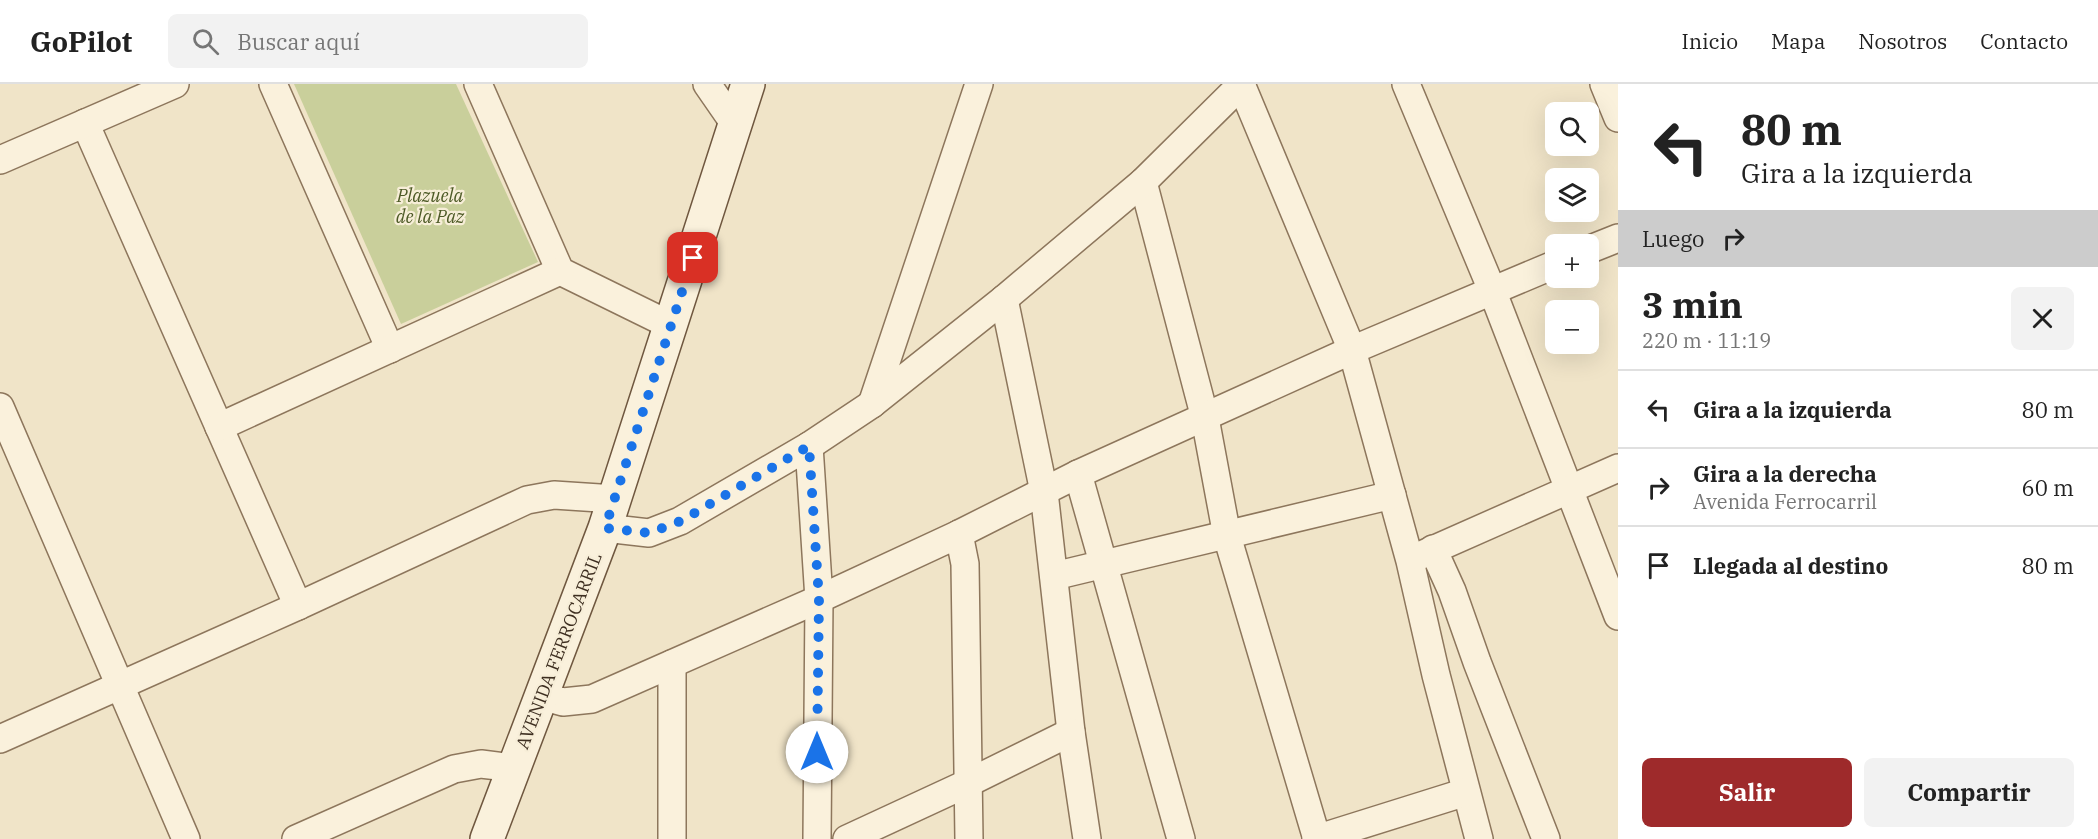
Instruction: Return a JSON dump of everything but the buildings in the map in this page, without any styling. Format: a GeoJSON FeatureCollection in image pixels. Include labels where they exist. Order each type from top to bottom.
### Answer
{"type":"FeatureCollection","features":[{"type":"Feature","properties":{"kind":"main road","name":"AVENIDA FERROCARRIL"},"geometry":{"type":"LineString","coordinates":[[487,839],[610,513],[748,84]]}},
{"type":"Feature","properties":{"kind":"street"},"geometry":{"type":"LineString","coordinates":[[0,160],[175,84]]}},
{"type":"Feature","properties":{"kind":"street"},"geometry":{"type":"LineString","coordinates":[[273,84],[390,349]]}},
{"type":"Feature","properties":{"kind":"street"},"geometry":{"type":"LineString","coordinates":[[478,84],[560,271],[672,326]]}},
{"type":"Feature","properties":{"kind":"street"},"geometry":{"type":"LineString","coordinates":[[707,84],[735,123]]}},
{"type":"Feature","properties":{"kind":"street"},"geometry":{"type":"LineString","coordinates":[[872,404],[979,84]]}},
{"type":"Feature","properties":{"kind":"street"},"geometry":{"type":"LineString","coordinates":[[0,738],[298,606],[527,500],[554,495],[610,513],[649,533],[681,521],[809,446],[872,404],[1004,299],[1143,182],[1242,84],[1352,350],[1392,495],[1422,555],[1452,591],[1546,839]]}},
{"type":"Feature","properties":{"kind":"street"},"geometry":{"type":"LineString","coordinates":[[1406,84],[1492,290],[1618,616]]}},
{"type":"Feature","properties":{"kind":"street"},"geometry":{"type":"LineString","coordinates":[[1604,84],[1618,118]]}},
{"type":"Feature","properties":{"kind":"street"},"geometry":{"type":"LineString","coordinates":[[86,123],[298,606]]}},
{"type":"Feature","properties":{"kind":"street"},"geometry":{"type":"LineString","coordinates":[[1143,182],[1205,418],[1227,536],[1316,839],[1466,792]]}},
{"type":"Feature","properties":{"kind":"street"},"geometry":{"type":"LineString","coordinates":[[1599,246],[1618,238]]}},
{"type":"Feature","properties":{"kind":"street"},"geometry":{"type":"LineString","coordinates":[[542,696],[563,702],[592,699],[819,599],[959,534],[1078,474],[1352,350],[1545,268]]}},
{"type":"Feature","properties":{"kind":"street"},"geometry":{"type":"LineString","coordinates":[[219,427],[560,271]]}},
{"type":"Feature","properties":{"kind":"street"},"geometry":{"type":"LineString","coordinates":[[1004,299],[1044,492],[1071,732],[1087,839]]}},
{"type":"Feature","properties":{"kind":"street"},"geometry":{"type":"LineString","coordinates":[[0,407],[186,839]]}},
{"type":"Feature","properties":{"kind":"street"},"geometry":{"type":"LineString","coordinates":[[809,446],[819,599],[817,839]]}},
{"type":"Feature","properties":{"kind":"street"},"geometry":{"type":"LineString","coordinates":[[1422,555],[1618,468]]}},
{"type":"Feature","properties":{"kind":"street"},"geometry":{"type":"LineString","coordinates":[[1078,474],[1181,839]]}},
{"type":"Feature","properties":{"kind":"street"},"geometry":{"type":"LineString","coordinates":[[1054,576],[1392,495]]}},
{"type":"Feature","properties":{"kind":"street"},"geometry":{"type":"LineString","coordinates":[[959,534],[965,564],[969,839]]}},
{"type":"Feature","properties":{"kind":"street"},"geometry":{"type":"LineString","coordinates":[[1422,555],[1436,675],[1479,839]]}},
{"type":"Feature","properties":{"kind":"street"},"geometry":{"type":"LineString","coordinates":[[1436,675],[1477,662]]}},
{"type":"Feature","properties":{"kind":"street"},"geometry":{"type":"LineString","coordinates":[[672,664],[672,839]]}},
{"type":"Feature","properties":{"kind":"street"},"geometry":{"type":"LineString","coordinates":[[848,839],[969,783],[1071,732]]}},
{"type":"Feature","properties":{"kind":"street"},"geometry":{"type":"LineString","coordinates":[[296,839],[454,769],[481,764],[514,768]]}},
{"type":"Feature","properties":{"kind":"green space","name":"Plazuela de la Paz"},"geometry":{"type":"Polygon","coordinates":[[[294,84],[456,84],[538,262],[401,324],[294,84]]]}},
{"type":"Feature","properties":{"kind":"route"},"geometry":{"type":"LineString","coordinates":[[693,258],[605,528],[649,533],[681,521],[809,446],[819,599],[817,752]]}}]}
